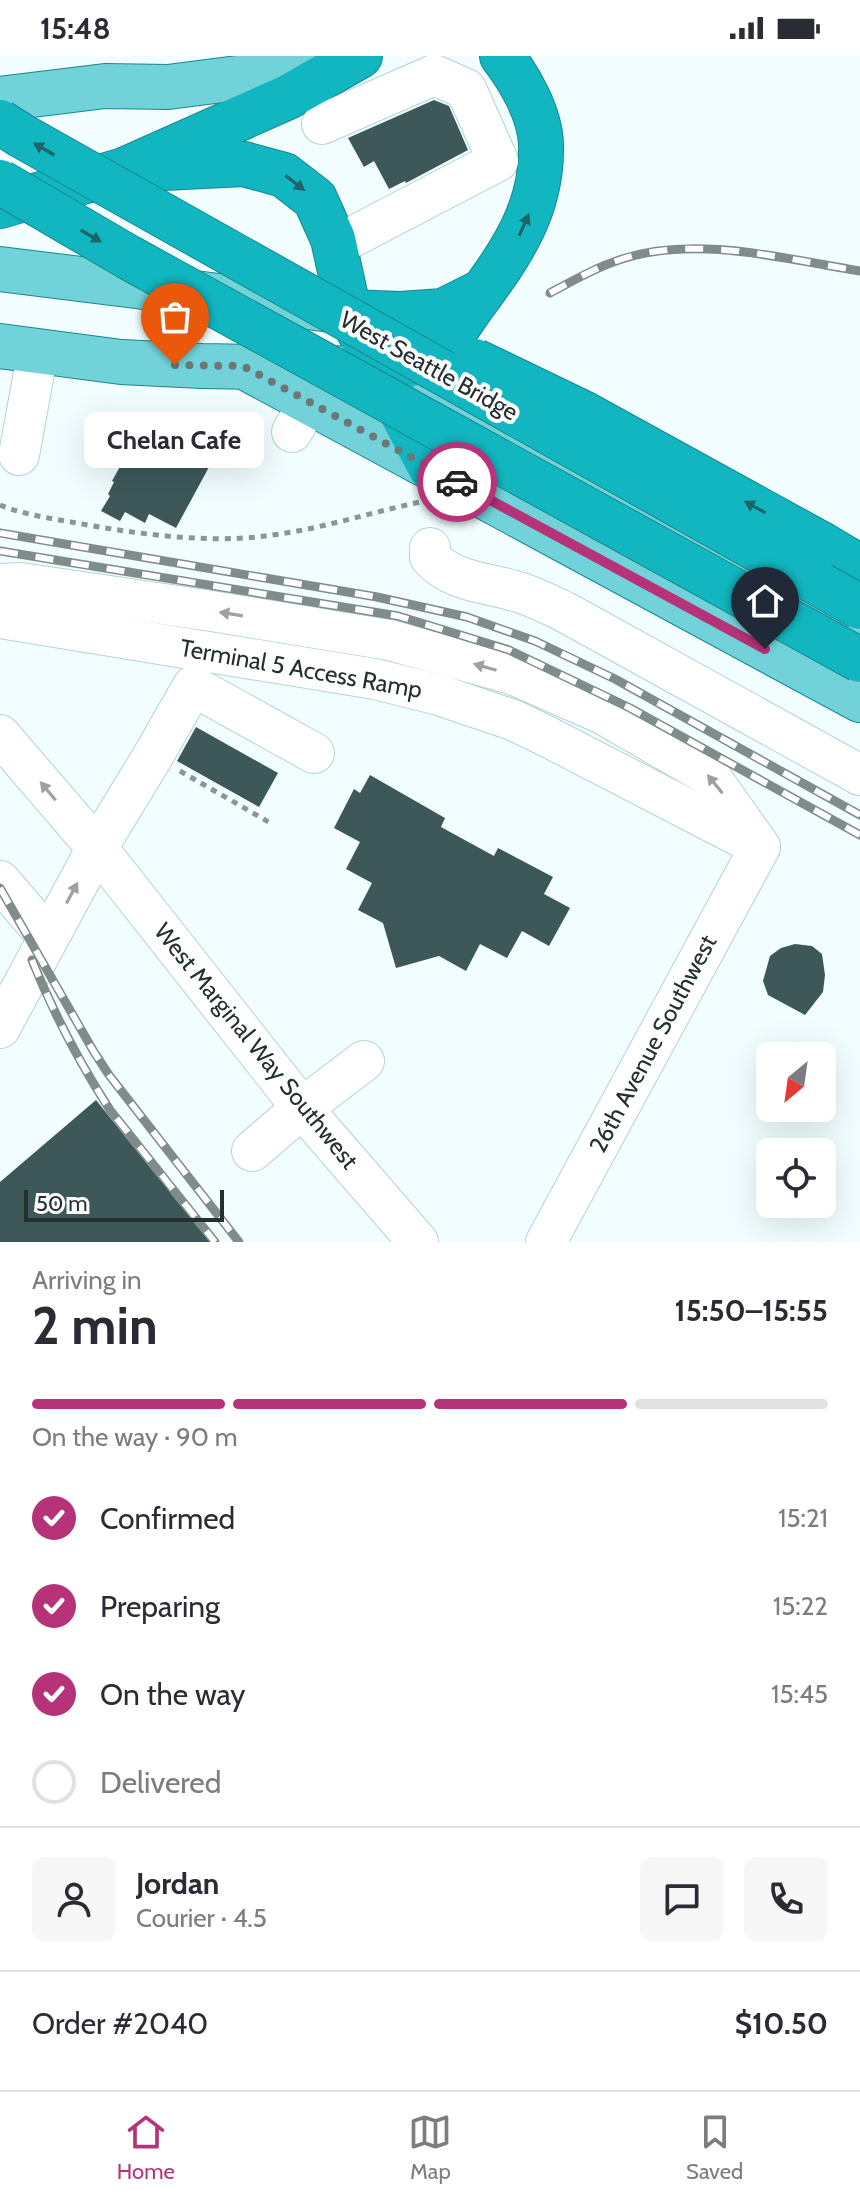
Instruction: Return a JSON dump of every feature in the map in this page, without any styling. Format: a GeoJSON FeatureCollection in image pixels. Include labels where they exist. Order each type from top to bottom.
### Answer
{"type":"FeatureCollection","features":[{"type":"Feature","properties":{"kind":"highway"},"geometry":{"type":"LineString","coordinates":[[0,206],[124,170],[195,154],[360,56]]}},
{"type":"Feature","properties":{"kind":"highway"},"geometry":{"type":"LineString","coordinates":[[379,369],[402,367],[427,358],[446,342],[513,250],[530,210],[540,176],[541,141],[534,115],[519,82],[502,57]]}},
{"type":"Feature","properties":{"kind":"highway","name":"West Seattle Bridge"},"geometry":{"type":"LineString","coordinates":[[0,122],[860,607]]}},
{"type":"Feature","properties":{"kind":"highway"},"geometry":{"type":"LineString","coordinates":[[195,154],[284,175],[315,199],[335,246],[349,312],[430,467]]}},
{"type":"Feature","properties":{"kind":"highway","name":"West Seattle Bridge"},"geometry":{"type":"LineString","coordinates":[[0,182],[128,257],[860,660]]}},
{"type":"Feature","properties":{"kind":"highway"},"geometry":{"type":"LineString","coordinates":[[234,256],[456,352],[583,413],[860,567]]}},
{"type":"Feature","properties":{"kind":"highway"},"geometry":{"type":"LineString","coordinates":[[349,312],[400,314],[443,311],[483,291]]}},
{"type":"Feature","properties":{"kind":"highway"},"geometry":{"type":"LineString","coordinates":[[483,291],[478,329],[488,360],[511,393],[598,455],[620,486],[648,514]]}},
{"type":"Feature","properties":{"kind":"main road"},"geometry":{"type":"LineString","coordinates":[[0,99],[105,86],[168,87],[231,79],[339,56]]}},
{"type":"Feature","properties":{"kind":"main road"},"geometry":{"type":"LineString","coordinates":[[0,269],[349,312]]}},
{"type":"Feature","properties":{"kind":"main road"},"geometry":{"type":"LineString","coordinates":[[19,349],[121,362],[379,369],[860,631]]}},
{"type":"Feature","properties":{"kind":"main road"},"geometry":{"type":"LineString","coordinates":[[243,366],[300,417],[430,467],[860,700]]}},
{"type":"Feature","properties":{"kind":"street"},"geometry":{"type":"LineString","coordinates":[[322,124],[434,75],[466,89],[498,161],[335,246]]}},
{"type":"Feature","properties":{"kind":"street"},"geometry":{"type":"LineString","coordinates":[[19,349],[19,455]]}},
{"type":"Feature","properties":{"kind":"street"},"geometry":{"type":"LineString","coordinates":[[430,548],[430,557],[439,567],[481,584],[514,590],[565,612],[860,775]]}},
{"type":"Feature","properties":{"kind":"street"},"geometry":{"type":"LineString","coordinates":[[0,584],[21,583],[374,637],[512,674],[603,714],[710,776],[760,847]]}},
{"type":"Feature","properties":{"kind":"street","name":"Terminal 5 Access Ramp"},"geometry":{"type":"LineString","coordinates":[[0,618],[375,679],[439,695],[525,726],[760,847]]}},
{"type":"Feature","properties":{"kind":"street"},"geometry":{"type":"LineString","coordinates":[[0,1028],[97,848],[193,686],[314,753]]}},
{"type":"Feature","properties":{"kind":"street","name":"West Marginal Way Southwest"},"geometry":{"type":"LineString","coordinates":[[0,735],[97,848],[302,1108],[418,1242]]}},
{"type":"Feature","properties":{"kind":"street","name":"26th Avenue Southwest"},"geometry":{"type":"LineString","coordinates":[[546,1242],[760,847]]}},
{"type":"Feature","properties":{"kind":"street"},"geometry":{"type":"LineString","coordinates":[[0,881],[48,937]]}},
{"type":"Feature","properties":{"kind":"street"},"geometry":{"type":"LineString","coordinates":[[252,1151],[364,1061]]}},
{"type":"Feature","properties":{"kind":"path"},"geometry":{"type":"LineString","coordinates":[[153,756],[272,824]]}},
{"type":"Feature","properties":{"kind":"building"},"geometry":{"type":"Polygon","coordinates":[[[434,100],[449,106],[468,150],[389,189],[374,161],[364,167],[348,138],[434,100]]]}},
{"type":"Feature","properties":{"kind":"building"},"geometry":{"type":"Polygon","coordinates":[[[235,419],[176,528],[149,514],[145,523],[125,512],[120,521],[101,511],[110,496],[112,481],[142,427],[235,419]]]}},
{"type":"Feature","properties":{"kind":"building"},"geometry":{"type":"Polygon","coordinates":[[[196,727],[278,773],[259,807],[177,761],[196,727]]]}},
{"type":"Feature","properties":{"kind":"building"},"geometry":{"type":"Polygon","coordinates":[[[370,775],[445,818],[441,827],[494,856],[498,848],[553,877],[544,894],[570,908],[549,946],[522,931],[507,958],[480,944],[466,971],[439,956],[396,968],[383,923],[358,910],[372,883],[346,869],[360,842],[334,828],[354,789],[360,793],[370,775]]]}},
{"type":"Feature","properties":{"kind":"building"},"geometry":{"type":"Polygon","coordinates":[[[795,944],[812,946],[822,954],[825,975],[823,992],[805,1015],[768,995],[763,981],[770,956],[781,948],[795,944]]]}},
{"type":"Feature","properties":{"kind":"building"},"geometry":{"type":"Polygon","coordinates":[[[96,1100],[210,1242],[0,1242],[0,1182],[96,1100]]]}},
{"type":"Feature","properties":{"kind":"railway"},"geometry":{"type":"LineString","coordinates":[[550,293],[622,259],[680,249],[741,252],[860,271]]}},
{"type":"Feature","properties":{"kind":"railway"},"geometry":{"type":"LineString","coordinates":[[0,533],[377,597],[467,617],[535,641],[615,679],[860,815]]}},
{"type":"Feature","properties":{"kind":"railway"},"geometry":{"type":"LineString","coordinates":[[0,551],[398,616],[509,650],[630,708],[860,835]]}},
{"type":"Feature","properties":{"kind":"railway"},"geometry":{"type":"LineString","coordinates":[[0,888],[109,1075],[239,1242]]}},
{"type":"Feature","properties":{"kind":"railway"},"geometry":{"type":"LineString","coordinates":[[32,960],[67,1036],[110,1110],[215,1242]]}},
{"type":"Feature","properties":{"kind":"way so far"},"geometry":{"type":"LineString","coordinates":[[175,365],[243,366],[457,482]]}},
{"type":"Feature","properties":{"kind":"place","name":"Chelan Cafe"},"geometry":{"type":"Point","coordinates":[175,365]}},
{"type":"Feature","properties":{"kind":"route"},"geometry":{"type":"LineString","coordinates":[[457,482],[765,649]]}}]}
